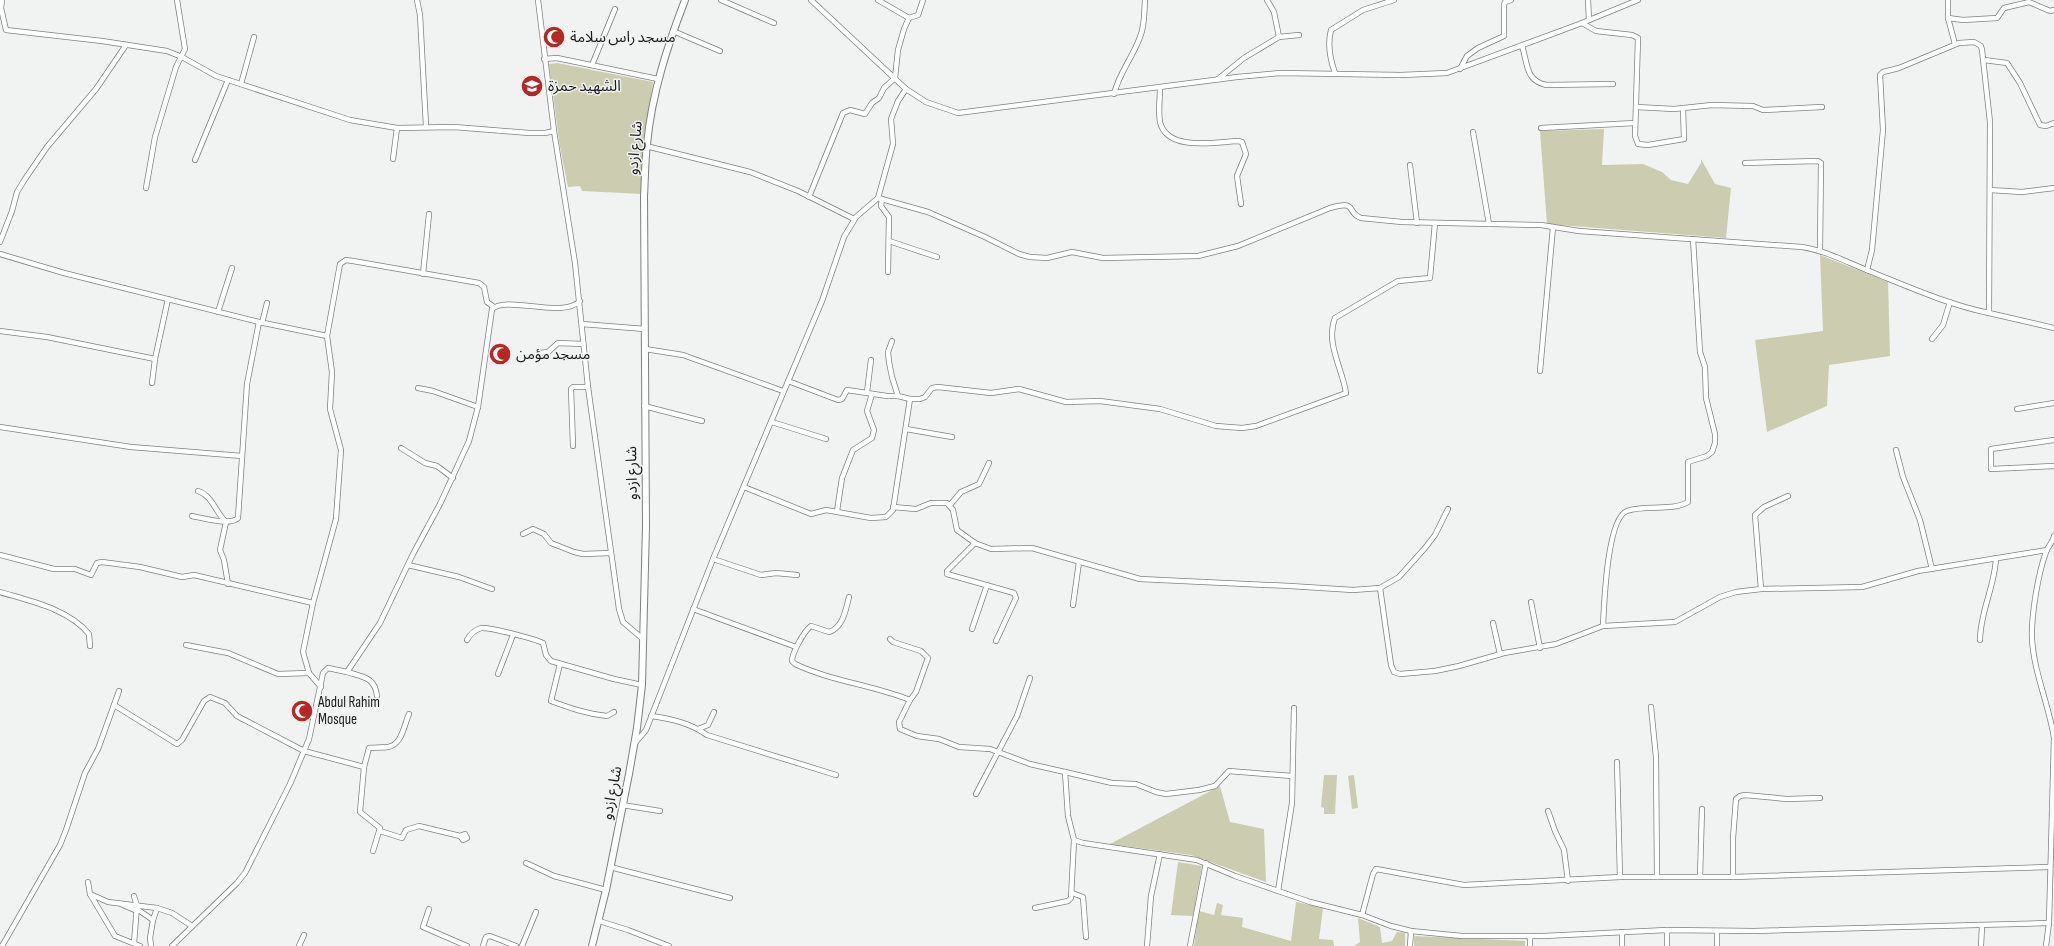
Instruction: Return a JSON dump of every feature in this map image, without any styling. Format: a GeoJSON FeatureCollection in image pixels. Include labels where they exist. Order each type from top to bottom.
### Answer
{"type":"FeatureCollection","features":[{"type":"Feature","properties":{"kind":"street"},"geometry":{"type":"LineString","coordinates":[[2,0],[6,30],[126,45],[167,52],[182,56],[204,70],[228,80],[350,120],[397,128],[426,126],[462,127],[529,134],[554,131]]}},
{"type":"Feature","properties":{"kind":"street"},"geometry":{"type":"LineString","coordinates":[[146,188],[155,137],[172,81],[185,49],[177,0]]}},
{"type":"Feature","properties":{"kind":"street"},"geometry":{"type":"LineString","coordinates":[[417,0],[420,15],[426,126]]}},
{"type":"Feature","properties":{"kind":"street"},"geometry":{"type":"LineString","coordinates":[[538,0],[554,131],[580,301],[588,387],[611,553],[623,622],[643,639]]}},
{"type":"Feature","properties":{"kind":"street","name":"شارع ازدو"},"geometry":{"type":"LineString","coordinates":[[592,946],[606,890],[635,743],[642,685],[646,526],[644,406],[646,146],[658,79],[673,31],[685,0]]}},
{"type":"Feature","properties":{"kind":"street"},"geometry":{"type":"LineString","coordinates":[[721,0],[774,23]]}},
{"type":"Feature","properties":{"kind":"street"},"geometry":{"type":"LineString","coordinates":[[812,0],[906,89],[926,102],[958,113],[1280,73],[1447,74],[1582,23],[1638,0]]}},
{"type":"Feature","properties":{"kind":"street"},"geometry":{"type":"LineString","coordinates":[[878,0],[909,18]]}},
{"type":"Feature","properties":{"kind":"street"},"geometry":{"type":"LineString","coordinates":[[809,197],[843,113],[850,110],[865,114],[872,103],[879,98],[884,88],[894,78],[898,50],[904,29],[909,18],[918,14],[923,0]]}},
{"type":"Feature","properties":{"kind":"street"},"geometry":{"type":"LineString","coordinates":[[1114,94],[1117,80],[1128,65],[1141,36],[1145,0]]}},
{"type":"Feature","properties":{"kind":"street"},"geometry":{"type":"LineString","coordinates":[[1267,0],[1274,12],[1279,37]]}},
{"type":"Feature","properties":{"kind":"street"},"geometry":{"type":"LineString","coordinates":[[1334,73],[1330,58],[1329,42],[1331,30],[1363,10],[1394,0]]}},
{"type":"Feature","properties":{"kind":"street"},"geometry":{"type":"LineString","coordinates":[[1460,69],[1467,56],[1478,48],[1504,36],[1504,5],[1505,2],[1511,0]]}},
{"type":"Feature","properties":{"kind":"street"},"geometry":{"type":"LineString","coordinates":[[1588,0],[1589,20]]}},
{"type":"Feature","properties":{"kind":"street"},"geometry":{"type":"LineString","coordinates":[[1948,0],[1948,18],[1955,44]]}},
{"type":"Feature","properties":{"kind":"street"},"geometry":{"type":"LineString","coordinates":[[1948,18],[1997,18],[2004,8],[2029,2],[2050,11],[2054,10]]}},
{"type":"Feature","properties":{"kind":"street"},"geometry":{"type":"LineString","coordinates":[[592,65],[615,9]]}},
{"type":"Feature","properties":{"kind":"street"},"geometry":{"type":"LineString","coordinates":[[1582,23],[1596,31],[1632,35],[1638,38],[1635,136],[1639,145],[1682,140],[1685,137],[1683,108]]}},
{"type":"Feature","properties":{"kind":"street"},"geometry":{"type":"LineString","coordinates":[[673,31],[720,51]]}},
{"type":"Feature","properties":{"kind":"street"},"geometry":{"type":"LineString","coordinates":[[1218,80],[1244,58],[1279,37],[1299,35]]}},
{"type":"Feature","properties":{"kind":"street"},"geometry":{"type":"LineString","coordinates":[[241,84],[254,37]]}},
{"type":"Feature","properties":{"kind":"street"},"geometry":{"type":"LineString","coordinates":[[1867,270],[1872,250],[1882,137],[1880,75],[1883,72],[1899,68],[1955,44],[1978,43],[1982,50],[1984,60],[1990,122],[1989,313]]}},
{"type":"Feature","properties":{"kind":"street"},"geometry":{"type":"LineString","coordinates":[[0,242],[12,211],[17,192],[25,179],[47,147],[96,89],[126,45]]}},
{"type":"Feature","properties":{"kind":"street"},"geometry":{"type":"LineString","coordinates":[[1522,46],[1530,75],[1537,83],[1546,85],[1614,84]]}},
{"type":"Feature","properties":{"kind":"street"},"geometry":{"type":"LineString","coordinates":[[544,59],[558,58],[658,79]]}},
{"type":"Feature","properties":{"kind":"street"},"geometry":{"type":"LineString","coordinates":[[1984,60],[2007,63],[2020,83],[2040,124],[2046,126],[2054,123]]}},
{"type":"Feature","properties":{"kind":"street"},"geometry":{"type":"LineString","coordinates":[[195,160],[228,80]]}},
{"type":"Feature","properties":{"kind":"street"},"geometry":{"type":"LineString","coordinates":[[1160,88],[1161,123],[1168,137],[1176,141],[1188,143],[1242,142],[1246,154],[1237,176],[1241,204]]}},
{"type":"Feature","properties":{"kind":"street"},"geometry":{"type":"LineString","coordinates":[[888,272],[890,218],[881,206],[880,199],[893,144],[891,119],[898,101],[906,89]]}},
{"type":"Feature","properties":{"kind":"street"},"geometry":{"type":"LineString","coordinates":[[1636,107],[1683,108],[1712,105],[1753,106],[1763,110],[1822,108]]}},
{"type":"Feature","properties":{"kind":"street"},"geometry":{"type":"LineString","coordinates":[[1541,128],[1635,123]]}},
{"type":"Feature","properties":{"kind":"street"},"geometry":{"type":"LineString","coordinates":[[393,159],[397,128]]}},
{"type":"Feature","properties":{"kind":"street"},"geometry":{"type":"LineString","coordinates":[[1473,132],[1489,224]]}},
{"type":"Feature","properties":{"kind":"street"},"geometry":{"type":"LineString","coordinates":[[646,146],[750,172],[809,197],[854,219]]}},
{"type":"Feature","properties":{"kind":"street"},"geometry":{"type":"LineString","coordinates":[[1745,163],[1818,161],[1821,164],[1820,250]]}},
{"type":"Feature","properties":{"kind":"street"},"geometry":{"type":"LineString","coordinates":[[1410,165],[1417,223]]}},
{"type":"Feature","properties":{"kind":"street"},"geometry":{"type":"LineString","coordinates":[[1990,190],[2022,192],[2054,188]]}},
{"type":"Feature","properties":{"kind":"street"},"geometry":{"type":"LineString","coordinates":[[635,743],[646,730],[652,716],[713,559],[822,301],[844,237],[854,219],[880,199]]}},
{"type":"Feature","properties":{"kind":"street"},"geometry":{"type":"LineString","coordinates":[[880,199],[928,212],[985,236],[1019,254],[1030,257],[1047,258],[1072,252],[1102,258],[1198,256],[1238,246],[1340,205],[1351,207],[1357,216],[1361,218],[1417,223],[1541,225],[1802,247],[1820,250],[1950,302],[1989,313],[2054,328]]}},
{"type":"Feature","properties":{"kind":"street"},"geometry":{"type":"LineString","coordinates":[[423,274],[429,214]]}},
{"type":"Feature","properties":{"kind":"street"},"geometry":{"type":"LineString","coordinates":[[788,381],[838,400],[842,399],[847,390],[894,397],[898,396],[910,399],[925,397],[932,388],[938,387],[991,393],[1019,389],[1066,402],[1100,400],[1160,409],[1216,426],[1242,428],[1286,416],[1346,393],[1335,354],[1333,330],[1335,318],[1398,281],[1430,278],[1435,223]]}},
{"type":"Feature","properties":{"kind":"street"},"geometry":{"type":"LineString","coordinates":[[1540,371],[1553,227]]}},
{"type":"Feature","properties":{"kind":"street"},"geometry":{"type":"LineString","coordinates":[[1603,626],[1609,554],[1620,518],[1627,511],[1685,504],[1688,502],[1688,462],[1707,456],[1712,452],[1715,443],[1715,434],[1707,404],[1705,367],[1700,352],[1693,239]]}},
{"type":"Feature","properties":{"kind":"street"},"geometry":{"type":"LineString","coordinates":[[889,241],[937,257]]}},
{"type":"Feature","properties":{"kind":"street"},"geometry":{"type":"LineString","coordinates":[[0,254],[64,273],[261,323],[327,336]]}},
{"type":"Feature","properties":{"kind":"street"},"geometry":{"type":"LineString","coordinates":[[321,687],[309,673],[303,652],[313,602],[336,519],[341,450],[330,408],[332,372],[327,336],[339,270],[342,262],[353,261],[482,284],[487,302],[494,307],[509,305],[568,307],[580,301]]}},
{"type":"Feature","properties":{"kind":"street"},"geometry":{"type":"LineString","coordinates":[[218,312],[232,268]]}},
{"type":"Feature","properties":{"kind":"street"},"geometry":{"type":"LineString","coordinates":[[152,382],[155,359],[168,299]]}},
{"type":"Feature","properties":{"kind":"street"},"geometry":{"type":"LineString","coordinates":[[1932,339],[1943,325],[1950,302]]}},
{"type":"Feature","properties":{"kind":"street"},"geometry":{"type":"LineString","coordinates":[[192,516],[226,522],[236,521],[238,518],[247,384],[267,303]]}},
{"type":"Feature","properties":{"kind":"street"},"geometry":{"type":"LineString","coordinates":[[347,672],[380,623],[470,441],[478,407],[487,349],[490,316],[494,307]]}},
{"type":"Feature","properties":{"kind":"street"},"geometry":{"type":"LineString","coordinates":[[582,324],[645,329]]}},
{"type":"Feature","properties":{"kind":"street"},"geometry":{"type":"LineString","coordinates":[[0,331],[47,337],[155,359]]}},
{"type":"Feature","properties":{"kind":"street"},"geometry":{"type":"LineString","coordinates":[[892,341],[888,352],[889,362],[898,396]]}},
{"type":"Feature","properties":{"kind":"street"},"geometry":{"type":"LineString","coordinates":[[539,353],[548,352],[558,343],[583,344]]}},
{"type":"Feature","properties":{"kind":"street"},"geometry":{"type":"LineString","coordinates":[[645,349],[683,355],[783,391]]}},
{"type":"Feature","properties":{"kind":"street"},"geometry":{"type":"LineString","coordinates":[[867,392],[871,360]]}},
{"type":"Feature","properties":{"kind":"street"},"geometry":{"type":"LineString","coordinates":[[573,446],[571,389],[573,387],[588,387]]}},
{"type":"Feature","properties":{"kind":"street"},"geometry":{"type":"LineString","coordinates":[[418,388],[432,391],[478,407]]}},
{"type":"Feature","properties":{"kind":"street"},"geometry":{"type":"LineString","coordinates":[[837,511],[842,478],[853,450],[872,438],[874,430],[867,411],[872,394]]}},
{"type":"Feature","properties":{"kind":"street"},"geometry":{"type":"LineString","coordinates":[[744,487],[812,514],[826,510],[871,518],[891,514],[910,399]]}},
{"type":"Feature","properties":{"kind":"street"},"geometry":{"type":"LineString","coordinates":[[2017,409],[2054,403]]}},
{"type":"Feature","properties":{"kind":"street"},"geometry":{"type":"LineString","coordinates":[[644,406],[702,421]]}},
{"type":"Feature","properties":{"kind":"street"},"geometry":{"type":"LineString","coordinates":[[772,422],[826,439]]}},
{"type":"Feature","properties":{"kind":"street"},"geometry":{"type":"LineString","coordinates":[[0,427],[131,447],[242,456]]}},
{"type":"Feature","properties":{"kind":"street"},"geometry":{"type":"LineString","coordinates":[[906,429],[952,437]]}},
{"type":"Feature","properties":{"kind":"street"},"geometry":{"type":"LineString","coordinates":[[2054,440],[1991,449],[1991,469],[2054,466]]}},
{"type":"Feature","properties":{"kind":"street"},"geometry":{"type":"LineString","coordinates":[[401,448],[425,463],[437,466],[453,478]]}},
{"type":"Feature","properties":{"kind":"street"},"geometry":{"type":"LineString","coordinates":[[1896,450],[1920,520],[1932,569]]}},
{"type":"Feature","properties":{"kind":"street"},"geometry":{"type":"LineString","coordinates":[[950,505],[961,492],[979,484],[989,463]]}},
{"type":"Feature","properties":{"kind":"street"},"geometry":{"type":"LineString","coordinates":[[198,491],[211,499],[218,514],[226,522]]}},
{"type":"Feature","properties":{"kind":"street"},"geometry":{"type":"LineString","coordinates":[[1761,589],[1756,515],[1764,507],[1788,496]]}},
{"type":"Feature","properties":{"kind":"street"},"geometry":{"type":"LineString","coordinates":[[893,506],[916,509],[931,503],[943,502],[950,505]]}},
{"type":"Feature","properties":{"kind":"street"},"geometry":{"type":"LineString","coordinates":[[950,505],[957,530],[975,543],[991,549],[1032,548],[1140,579],[1353,590],[1380,588],[1399,577],[1408,569],[1435,535],[1448,509]]}},
{"type":"Feature","properties":{"kind":"street"},"geometry":{"type":"LineString","coordinates":[[226,522],[220,550],[224,560],[228,584]]}},
{"type":"Feature","properties":{"kind":"street"},"geometry":{"type":"LineString","coordinates":[[523,534],[533,529],[544,534],[551,543],[574,552],[583,554],[611,553]]}},
{"type":"Feature","properties":{"kind":"street"},"geometry":{"type":"LineString","coordinates":[[2046,946],[2052,893],[2049,867],[2052,821],[2054,738],[2032,641],[2032,628],[2040,578],[2047,550],[2054,536]]}},
{"type":"Feature","properties":{"kind":"street"},"geometry":{"type":"LineString","coordinates":[[975,543],[947,571],[947,574],[1014,593],[1016,595],[996,640]]}},
{"type":"Feature","properties":{"kind":"street"},"geometry":{"type":"LineString","coordinates":[[1380,588],[1391,665],[1394,672],[1400,674],[1435,671],[1500,654],[1540,648],[1556,644],[1603,626],[1675,622],[1720,598],[1736,592],[1761,589],[1862,587],[1918,571],[2047,550]]}},
{"type":"Feature","properties":{"kind":"street"},"geometry":{"type":"LineString","coordinates":[[0,555],[54,569],[75,570],[91,575],[98,563],[102,562],[140,567],[182,577],[194,575],[228,584],[313,602]]}},
{"type":"Feature","properties":{"kind":"street"},"geometry":{"type":"LineString","coordinates":[[1980,640],[1980,631],[1993,581],[1996,558]]}},
{"type":"Feature","properties":{"kind":"street"},"geometry":{"type":"LineString","coordinates":[[713,559],[761,575],[776,573],[797,575]]}},
{"type":"Feature","properties":{"kind":"street"},"geometry":{"type":"LineString","coordinates":[[1073,605],[1079,562]]}},
{"type":"Feature","properties":{"kind":"street"},"geometry":{"type":"LineString","coordinates":[[408,565],[459,577],[492,588]]}},
{"type":"Feature","properties":{"kind":"street"},"geometry":{"type":"LineString","coordinates":[[972,629],[987,585]]}},
{"type":"Feature","properties":{"kind":"street"},"geometry":{"type":"LineString","coordinates":[[0,592],[37,603],[75,620],[89,634],[90,646]]}},
{"type":"Feature","properties":{"kind":"street"},"geometry":{"type":"LineString","coordinates":[[849,597],[845,614],[835,630],[829,632],[811,626],[796,647],[792,658],[794,664],[826,677],[910,700]]}},
{"type":"Feature","properties":{"kind":"street"},"geometry":{"type":"LineString","coordinates":[[1531,602],[1540,648]]}},
{"type":"Feature","properties":{"kind":"street"},"geometry":{"type":"LineString","coordinates":[[693,609],[796,647]]}},
{"type":"Feature","properties":{"kind":"street"},"geometry":{"type":"LineString","coordinates":[[1493,623],[1500,654]]}},
{"type":"Feature","properties":{"kind":"street"},"geometry":{"type":"LineString","coordinates":[[467,640],[470,634],[481,628],[514,635],[543,644],[548,658],[551,661],[614,679],[642,685]]}},
{"type":"Feature","properties":{"kind":"street"},"geometry":{"type":"LineString","coordinates":[[498,674],[514,635]]}},
{"type":"Feature","properties":{"kind":"street"},"geometry":{"type":"LineString","coordinates":[[890,639],[894,642],[921,651],[928,658],[916,692],[910,700],[899,722],[900,729],[904,732],[917,736],[939,739],[959,747],[998,751],[1030,764],[1112,783],[1136,784],[1156,792],[1166,794],[1199,790],[1215,786],[1229,771],[1292,776]]}},
{"type":"Feature","properties":{"kind":"street"},"geometry":{"type":"LineString","coordinates":[[186,645],[228,652],[278,674],[309,673]]}},
{"type":"Feature","properties":{"kind":"street"},"geometry":{"type":"LineString","coordinates":[[560,664],[551,701],[579,712],[594,715],[607,716],[614,712]]}},
{"type":"Feature","properties":{"kind":"street"},"geometry":{"type":"LineString","coordinates":[[172,946],[237,883],[245,873],[261,843],[310,739],[325,669],[328,668],[347,672],[370,680],[374,684],[377,696]]}},
{"type":"Feature","properties":{"kind":"street"},"geometry":{"type":"LineString","coordinates":[[976,794],[1016,716],[1030,678]]}},
{"type":"Feature","properties":{"kind":"street"},"geometry":{"type":"LineString","coordinates":[[2,946],[60,845],[85,773],[98,749],[119,691]]}},
{"type":"Feature","properties":{"kind":"street"},"geometry":{"type":"LineString","coordinates":[[114,705],[177,744],[182,740],[204,701],[210,697],[225,703],[237,716],[304,751],[364,767]]}},
{"type":"Feature","properties":{"kind":"street"},"geometry":{"type":"LineString","coordinates":[[1651,707],[1656,757],[1657,877]]}},
{"type":"Feature","properties":{"kind":"street"},"geometry":{"type":"LineString","coordinates":[[1278,891],[1292,803],[1294,708]]}},
{"type":"Feature","properties":{"kind":"street"},"geometry":{"type":"LineString","coordinates":[[698,729],[708,724],[714,712]]}},
{"type":"Feature","properties":{"kind":"street"},"geometry":{"type":"LineString","coordinates":[[373,851],[380,831],[379,826],[360,812],[364,767],[369,748],[386,748],[396,745],[408,714]]}},
{"type":"Feature","properties":{"kind":"street"},"geometry":{"type":"LineString","coordinates":[[652,716],[674,720],[698,729],[708,735],[836,775]]}},
{"type":"Feature","properties":{"kind":"street"},"geometry":{"type":"LineString","coordinates":[[1617,762],[1620,877]]}},
{"type":"Feature","properties":{"kind":"street"},"geometry":{"type":"LineString","coordinates":[[1035,908],[1068,901],[1071,898],[1074,840],[1068,816],[1065,772]]}},
{"type":"Feature","properties":{"kind":"street"},"geometry":{"type":"LineString","coordinates":[[1733,877],[1733,838],[1736,799],[1745,795],[1787,799],[1820,798]]}},
{"type":"Feature","properties":{"kind":"street"},"geometry":{"type":"LineString","coordinates":[[622,805],[660,811]]}},
{"type":"Feature","properties":{"kind":"street"},"geometry":{"type":"LineString","coordinates":[[1700,877],[1702,809]]}},
{"type":"Feature","properties":{"kind":"street"},"geometry":{"type":"LineString","coordinates":[[1548,811],[1564,850],[1568,881]]}},
{"type":"Feature","properties":{"kind":"street"},"geometry":{"type":"LineString","coordinates":[[380,831],[402,838],[406,830],[419,826],[460,836]]}},
{"type":"Feature","properties":{"kind":"street"},"geometry":{"type":"LineString","coordinates":[[1074,840],[1206,863],[1235,876],[1278,891],[1336,910],[1362,915],[1391,926],[1411,931],[1462,936],[1530,936],[1668,930],[1717,931],[1982,926],[2049,923]]}},
{"type":"Feature","properties":{"kind":"street"},"geometry":{"type":"LineString","coordinates":[[1147,946],[1151,896],[1160,854]]}},
{"type":"Feature","properties":{"kind":"street"},"geometry":{"type":"LineString","coordinates":[[526,863],[554,876],[606,890]]}},
{"type":"Feature","properties":{"kind":"street"},"geometry":{"type":"LineString","coordinates":[[1190,946],[1206,863]]}},
{"type":"Feature","properties":{"kind":"street"},"geometry":{"type":"LineString","coordinates":[[610,867],[730,898]]}},
{"type":"Feature","properties":{"kind":"street"},"geometry":{"type":"LineString","coordinates":[[1362,915],[1373,874],[1376,869],[1464,885],[1568,881],[1620,877],[1733,877],[2049,867]]}},
{"type":"Feature","properties":{"kind":"street"},"geometry":{"type":"LineString","coordinates":[[88,882],[90,894],[116,936],[140,946]]}},
{"type":"Feature","properties":{"kind":"street"},"geometry":{"type":"LineString","coordinates":[[1072,892],[1082,897],[1086,937]]}},
{"type":"Feature","properties":{"kind":"street"},"geometry":{"type":"LineString","coordinates":[[90,894],[108,902],[119,903],[137,908],[156,908],[172,913],[192,926]]}},
{"type":"Feature","properties":{"kind":"street"},"geometry":{"type":"LineString","coordinates":[[134,896],[137,908],[134,943]]}},
{"type":"Feature","properties":{"kind":"street"},"geometry":{"type":"LineString","coordinates":[[137,908],[153,920]]}},
{"type":"Feature","properties":{"kind":"street"},"geometry":{"type":"LineString","coordinates":[[151,946],[150,938],[156,908]]}},
{"type":"Feature","properties":{"kind":"street"},"geometry":{"type":"LineString","coordinates":[[429,909],[423,927],[467,946]]}},
{"type":"Feature","properties":{"kind":"street"},"geometry":{"type":"LineString","coordinates":[[522,946],[536,912]]}},
{"type":"Feature","properties":{"kind":"street"},"geometry":{"type":"LineString","coordinates":[[599,921],[670,946]]}},
{"type":"Feature","properties":{"kind":"street"},"geometry":{"type":"LineString","coordinates":[[1982,926],[1982,946]]}},
{"type":"Feature","properties":{"kind":"street"},"geometry":{"type":"LineString","coordinates":[[1667,946],[1668,930]]}},
{"type":"Feature","properties":{"kind":"street"},"geometry":{"type":"LineString","coordinates":[[1410,946],[1411,931]]}},
{"type":"Feature","properties":{"kind":"street"},"geometry":{"type":"LineString","coordinates":[[1717,931],[1717,946]]}},
{"type":"Feature","properties":{"kind":"street"},"geometry":{"type":"LineString","coordinates":[[1622,932],[1622,946]]}},
{"type":"Feature","properties":{"kind":"street"},"geometry":{"type":"LineString","coordinates":[[299,946],[304,935]]}},
{"type":"Feature","properties":{"kind":"street"},"geometry":{"type":"LineString","coordinates":[[483,946],[486,937],[490,936],[516,946]]}},
{"type":"Feature","properties":{"kind":"street"},"geometry":{"type":"LineString","coordinates":[[1530,936],[1530,946]]}},
{"type":"Feature","properties":{"kind":"green space"},"geometry":{"type":"Polygon","coordinates":[[[557,63],[653,82],[642,146],[642,194],[582,191],[580,186],[568,187],[560,147],[549,64],[557,63]]]}},
{"type":"Feature","properties":{"kind":"green space"},"geometry":{"type":"Polygon","coordinates":[[[1604,129],[1602,165],[1643,164],[1662,172],[1671,180],[1688,184],[1701,163],[1701,159],[1715,184],[1731,188],[1726,238],[1547,224],[1540,131],[1604,129]]]}},
{"type":"Feature","properties":{"kind":"green space"},"geometry":{"type":"Polygon","coordinates":[[[1820,255],[1888,282],[1890,356],[1829,365],[1827,406],[1767,432],[1755,340],[1823,331],[1820,255]]]}},
{"type":"Feature","properties":{"kind":"green space"},"geometry":{"type":"Polygon","coordinates":[[[1324,775],[1337,775],[1335,814],[1324,814],[1324,808],[1321,807],[1324,775]]]}},
{"type":"Feature","properties":{"kind":"green space"},"geometry":{"type":"Polygon","coordinates":[[[1354,775],[1358,808],[1352,809],[1348,776],[1354,775]]]}},
{"type":"Feature","properties":{"kind":"green space"},"geometry":{"type":"Polygon","coordinates":[[[1220,786],[1230,822],[1264,829],[1266,882],[1191,855],[1110,844],[1220,786]]]}},
{"type":"Feature","properties":{"kind":"green space"},"geometry":{"type":"Polygon","coordinates":[[[1178,862],[1202,866],[1193,916],[1171,915],[1178,862]]]}},
{"type":"Feature","properties":{"kind":"green space"},"geometry":{"type":"Polygon","coordinates":[[[1296,902],[1323,908],[1319,939],[1333,940],[1334,946],[1194,946],[1199,911],[1214,915],[1217,903],[1223,905],[1221,915],[1243,918],[1242,927],[1291,941],[1296,902]]]}},
{"type":"Feature","properties":{"kind":"green space"},"geometry":{"type":"Polygon","coordinates":[[[1358,918],[1380,927],[1382,943],[1392,941],[1397,932],[1405,933],[1405,946],[1354,946],[1360,942],[1358,918]]]}},
{"type":"Feature","properties":{"kind":"green space"},"geometry":{"type":"Polygon","coordinates":[[[1414,936],[1525,941],[1525,946],[1414,946],[1414,936]]]}},
{"type":"Feature","properties":{"kind":"place","name":"مسجد راس سلامة"},"geometry":{"type":"Point","coordinates":[554,37]}},
{"type":"Feature","properties":{"kind":"place","name":"الشهيد حمزة"},"geometry":{"type":"Point","coordinates":[532,86]}},
{"type":"Feature","properties":{"kind":"place","name":"مسجد مؤمن"},"geometry":{"type":"Point","coordinates":[500,354]}},
{"type":"Feature","properties":{"kind":"place","name":"Abdul Rahim Mosque"},"geometry":{"type":"Point","coordinates":[302,711]}}]}
